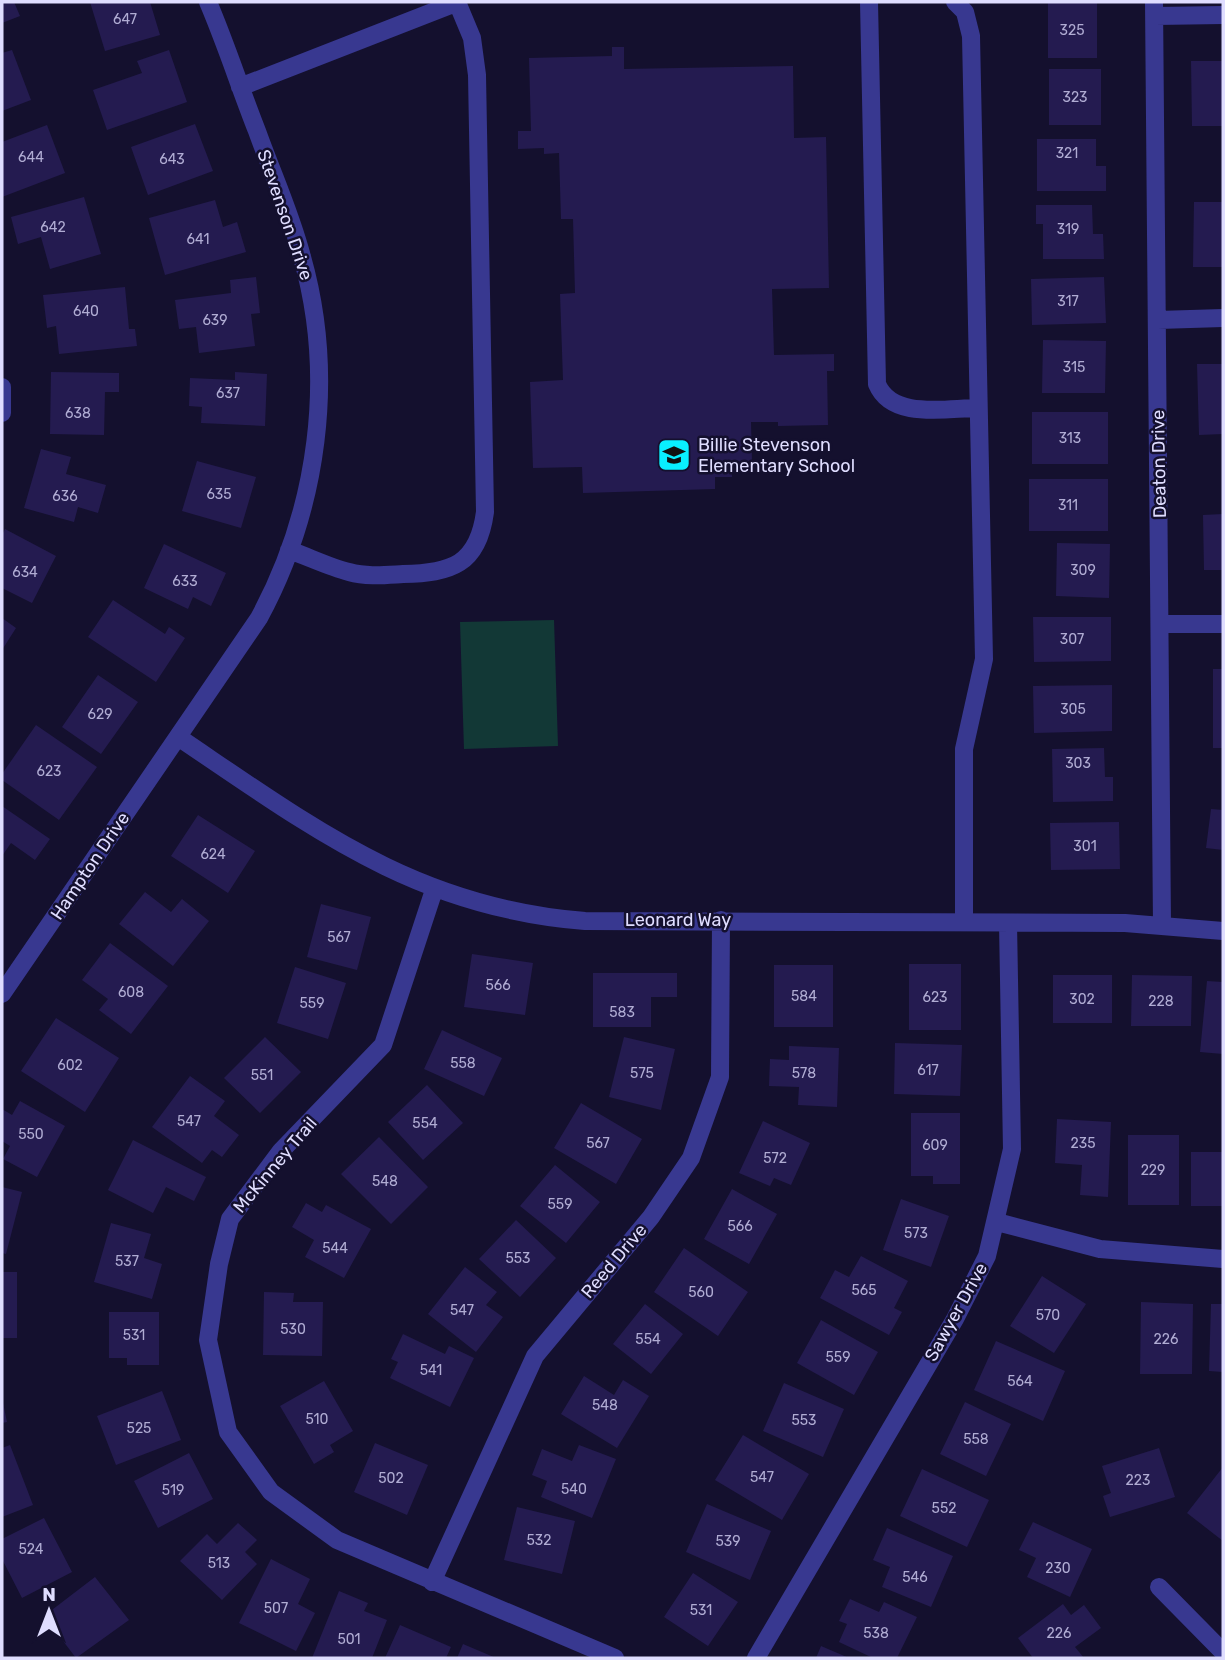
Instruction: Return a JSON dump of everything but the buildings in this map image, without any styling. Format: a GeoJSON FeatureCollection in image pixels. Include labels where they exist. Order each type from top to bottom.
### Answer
{"type":"FeatureCollection","features":[{"type":"Feature","properties":{"kind":"street","name":"Stevenson Drive"},"geometry":{"type":"LineString","coordinates":[[178,737],[259,618],[275,589],[289,550],[314,454],[319,390],[315,319],[302,256],[208,2]]}},
{"type":"Feature","properties":{"kind":"street"},"geometry":{"type":"LineString","coordinates":[[240,87],[458,2],[472,38],[477,75],[485,512],[476,547],[455,567],[436,573],[352,573],[289,550]]}},
{"type":"Feature","properties":{"kind":"street"},"geometry":{"type":"LineString","coordinates":[[869,2],[877,384],[887,400],[903,408],[978,408]]}},
{"type":"Feature","properties":{"kind":"street"},"geometry":{"type":"LineString","coordinates":[[956,2],[965,12],[971,36],[984,659],[964,749],[964,921]]}},
{"type":"Feature","properties":{"kind":"street"},"geometry":{"type":"LineString","coordinates":[[1155,9],[1223,15]]}},
{"type":"Feature","properties":{"kind":"street","name":"Deaton Drive"},"geometry":{"type":"LineString","coordinates":[[1155,9],[1162,925]]}},
{"type":"Feature","properties":{"kind":"street"},"geometry":{"type":"LineString","coordinates":[[1157,320],[1223,318]]}},
{"type":"Feature","properties":{"kind":"street"},"geometry":{"type":"LineString","coordinates":[[2,387],[2,413]]}},
{"type":"Feature","properties":{"kind":"street"},"geometry":{"type":"LineString","coordinates":[[1161,624],[1223,625]]}},
{"type":"Feature","properties":{"kind":"street","name":"Leonard Way"},"geometry":{"type":"LineString","coordinates":[[178,737],[322,834],[434,890],[512,913],[550,918],[1162,925],[1223,931]]}},
{"type":"Feature","properties":{"kind":"street","name":"Hampton Drive"},"geometry":{"type":"LineString","coordinates":[[2,994],[178,737]]}},
{"type":"Feature","properties":{"kind":"street","name":"McKinney Trail"},"geometry":{"type":"LineString","coordinates":[[434,890],[383,1045],[281,1151],[230,1219],[219,1264],[208,1340],[228,1432],[271,1492],[337,1540],[615,1658]]}},
{"type":"Feature","properties":{"kind":"street","name":"Reed Drive"},"geometry":{"type":"LineString","coordinates":[[432,1582],[535,1356],[652,1217],[691,1158],[720,1077],[722,920]]}},
{"type":"Feature","properties":{"kind":"street","name":"Sawyer Drive"},"geometry":{"type":"LineString","coordinates":[[756,1658],[955,1319],[987,1256],[1012,1149],[1008,923]]}},
{"type":"Feature","properties":{"kind":"street"},"geometry":{"type":"LineString","coordinates":[[997,1222],[1100,1249],[1223,1259]]}},
{"type":"Feature","properties":{"kind":"street"},"geometry":{"type":"LineString","coordinates":[[1159,1587],[1223,1652]]}},
{"type":"Feature","properties":{"kind":"green space"},"geometry":{"type":"Polygon","coordinates":[[[554,620],[558,746],[464,749],[460,622],[554,620]]]}},
{"type":"Feature","properties":{"kind":"place","name":"Billie Stevenson Elementary School"},"geometry":{"type":"Point","coordinates":[674,455]}}]}
